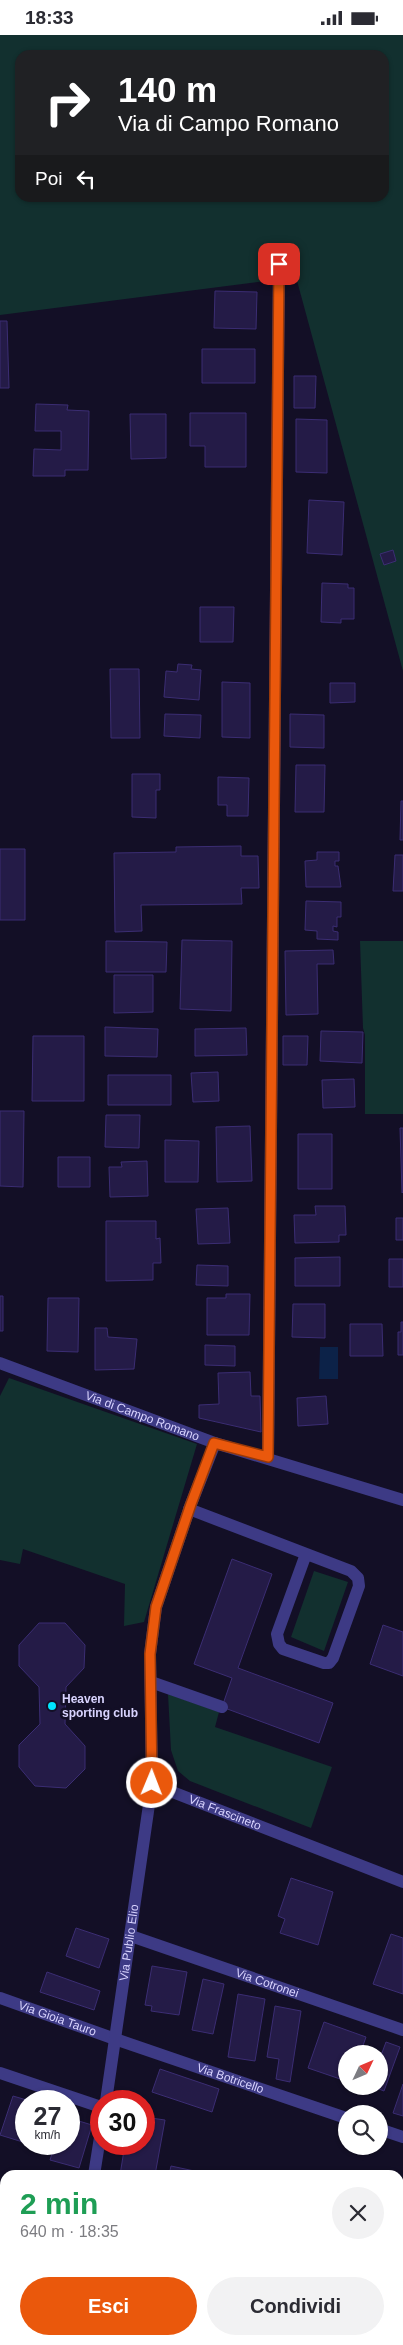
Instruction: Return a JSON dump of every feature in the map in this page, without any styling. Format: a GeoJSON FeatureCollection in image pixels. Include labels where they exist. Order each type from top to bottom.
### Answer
{"type":"FeatureCollection","features":[{"type":"Feature","properties":{"kind":"street"},"geometry":{"type":"LineString","coordinates":[[268,1457],[279,264]]}},
{"type":"Feature","properties":{"kind":"street","name":"Via di Campo Romano"},"geometry":{"type":"LineString","coordinates":[[0,1363],[214,1443],[268,1457],[403,1500]]}},
{"type":"Feature","properties":{"kind":"street"},"geometry":{"type":"LineString","coordinates":[[152,1783],[150,1654],[156,1607],[189,1509],[214,1443]]}},
{"type":"Feature","properties":{"kind":"street"},"geometry":{"type":"LineString","coordinates":[[189,1509],[306,1554],[350,1571],[358,1578],[359,1582],[333,1658],[329,1663],[283,1649],[279,1644],[277,1634],[306,1554]]}},
{"type":"Feature","properties":{"kind":"street"},"geometry":{"type":"LineString","coordinates":[[151,1682],[222,1707]]}},
{"type":"Feature","properties":{"kind":"street","name":"Via Frascineto"},"geometry":{"type":"LineString","coordinates":[[152,1783],[403,1882]]}},
{"type":"Feature","properties":{"kind":"street","name":"Via Publio Elio"},"geometry":{"type":"LineString","coordinates":[[108,2090],[152,1783]]}},
{"type":"Feature","properties":{"kind":"street","name":"Via Cotronei"},"geometry":{"type":"LineString","coordinates":[[131,1936],[403,2029]]}},
{"type":"Feature","properties":{"kind":"street","name":"Via Gioia Tauro"},"geometry":{"type":"LineString","coordinates":[[0,1997],[115,2039]]}},
{"type":"Feature","properties":{"kind":"street","name":"Via Botricello"},"geometry":{"type":"LineString","coordinates":[[115,2039],[338,2115]]}},
{"type":"Feature","properties":{"kind":"street"},"geometry":{"type":"LineString","coordinates":[[0,2073],[90,2103]]}},
{"type":"Feature","properties":{"kind":"street"},"geometry":{"type":"LineString","coordinates":[[388,2132],[403,2137]]}},
{"type":"Feature","properties":{"kind":"street"},"geometry":{"type":"LineString","coordinates":[[95,2170],[97,2155]]}},
{"type":"Feature","properties":{"kind":"green space"},"geometry":{"type":"Polygon","coordinates":[[[0,35],[403,35],[403,671],[296,277],[0,315],[0,35]]]}},
{"type":"Feature","properties":{"kind":"green space"},"geometry":{"type":"Polygon","coordinates":[[[360,941],[403,941],[403,1114],[365,1114],[365,1035],[363,1028],[360,941]]]}},
{"type":"Feature","properties":{"kind":"green space"},"geometry":{"type":"Polygon","coordinates":[[[9,1378],[197,1444],[144,1622],[124,1626],[125,1584],[23,1549],[20,1564],[0,1560],[0,1396],[9,1378]]]}},
{"type":"Feature","properties":{"kind":"green space"},"geometry":{"type":"Polygon","coordinates":[[[314,1571],[348,1582],[324,1651],[291,1637],[314,1571]]]}},
{"type":"Feature","properties":{"kind":"green space"},"geometry":{"type":"Polygon","coordinates":[[[168,1694],[219,1712],[215,1727],[332,1767],[311,1828],[190,1781],[178,1771],[171,1750],[168,1694]]]}},
{"type":"Feature","properties":{"kind":"water"},"geometry":{"type":"Polygon","coordinates":[[[320,1347],[338,1347],[338,1379],[319,1379],[320,1347]]]}},
{"type":"Feature","properties":{"kind":"building"},"geometry":{"type":"Polygon","coordinates":[[[215,291],[257,292],[256,329],[214,328],[215,291]]]}},
{"type":"Feature","properties":{"kind":"building"},"geometry":{"type":"Polygon","coordinates":[[[0,321],[7,321],[9,388],[0,388],[0,321]]]}},
{"type":"Feature","properties":{"kind":"building"},"geometry":{"type":"Polygon","coordinates":[[[202,349],[255,349],[255,383],[202,383],[202,349]]]}},
{"type":"Feature","properties":{"kind":"building"},"geometry":{"type":"Polygon","coordinates":[[[294,376],[316,376],[315,408],[294,408],[294,376]]]}},
{"type":"Feature","properties":{"kind":"building"},"geometry":{"type":"Polygon","coordinates":[[[36,404],[68,405],[67,410],[89,411],[88,470],[65,470],[65,476],[33,476],[34,449],[61,450],[61,431],[35,431],[36,404]]]}},
{"type":"Feature","properties":{"kind":"building"},"geometry":{"type":"Polygon","coordinates":[[[190,413],[246,413],[246,467],[205,467],[205,446],[190,446],[190,413]]]}},
{"type":"Feature","properties":{"kind":"building"},"geometry":{"type":"Polygon","coordinates":[[[130,414],[166,414],[166,458],[131,459],[130,414]]]}},
{"type":"Feature","properties":{"kind":"building"},"geometry":{"type":"Polygon","coordinates":[[[296,419],[327,420],[327,473],[296,472],[296,419]]]}},
{"type":"Feature","properties":{"kind":"building"},"geometry":{"type":"Polygon","coordinates":[[[309,500],[344,502],[342,555],[307,553],[309,500]]]}},
{"type":"Feature","properties":{"kind":"building"},"geometry":{"type":"Polygon","coordinates":[[[393,550],[396,561],[384,565],[380,554],[393,550]]]}},
{"type":"Feature","properties":{"kind":"building"},"geometry":{"type":"Polygon","coordinates":[[[322,583],[348,584],[348,588],[354,588],[354,619],[341,619],[341,623],[321,622],[322,583]]]}},
{"type":"Feature","properties":{"kind":"building"},"geometry":{"type":"Polygon","coordinates":[[[200,607],[234,607],[233,642],[200,642],[200,607]]]}},
{"type":"Feature","properties":{"kind":"building"},"geometry":{"type":"Polygon","coordinates":[[[178,664],[192,665],[191,669],[201,670],[199,700],[164,697],[166,671],[177,672],[178,664]]]}},
{"type":"Feature","properties":{"kind":"building"},"geometry":{"type":"Polygon","coordinates":[[[110,669],[139,669],[140,738],[111,738],[110,669]]]}},
{"type":"Feature","properties":{"kind":"building"},"geometry":{"type":"Polygon","coordinates":[[[222,682],[250,683],[250,738],[222,737],[222,682]]]}},
{"type":"Feature","properties":{"kind":"building"},"geometry":{"type":"Polygon","coordinates":[[[330,683],[355,683],[355,702],[330,703],[330,683]]]}},
{"type":"Feature","properties":{"kind":"building"},"geometry":{"type":"Polygon","coordinates":[[[165,714],[201,715],[200,738],[164,736],[165,714]]]}},
{"type":"Feature","properties":{"kind":"building"},"geometry":{"type":"Polygon","coordinates":[[[290,714],[324,715],[324,748],[290,747],[290,714]]]}},
{"type":"Feature","properties":{"kind":"building"},"geometry":{"type":"Polygon","coordinates":[[[296,765],[325,765],[324,812],[295,812],[296,765]]]}},
{"type":"Feature","properties":{"kind":"building"},"geometry":{"type":"Polygon","coordinates":[[[132,774],[160,774],[160,790],[156,790],[156,818],[132,817],[132,774]]]}},
{"type":"Feature","properties":{"kind":"building"},"geometry":{"type":"Polygon","coordinates":[[[218,777],[249,778],[248,816],[227,816],[227,805],[218,805],[218,777]]]}},
{"type":"Feature","properties":{"kind":"building"},"geometry":{"type":"Polygon","coordinates":[[[401,801],[403,801],[403,840],[400,840],[401,801]]]}},
{"type":"Feature","properties":{"kind":"building"},"geometry":{"type":"Polygon","coordinates":[[[241,846],[241,856],[258,856],[259,888],[241,888],[242,904],[141,905],[142,931],[115,932],[114,853],[176,852],[176,847],[241,846]]]}},
{"type":"Feature","properties":{"kind":"building"},"geometry":{"type":"Polygon","coordinates":[[[0,849],[25,849],[25,920],[0,920],[0,849]]]}},
{"type":"Feature","properties":{"kind":"building"},"geometry":{"type":"Polygon","coordinates":[[[317,852],[339,852],[339,861],[335,861],[335,866],[338,866],[341,887],[306,887],[305,861],[317,860],[317,852]]]}},
{"type":"Feature","properties":{"kind":"building"},"geometry":{"type":"Polygon","coordinates":[[[395,855],[403,855],[403,891],[393,891],[395,855]]]}},
{"type":"Feature","properties":{"kind":"building"},"geometry":{"type":"Polygon","coordinates":[[[306,901],[341,902],[341,917],[337,917],[337,927],[333,926],[333,931],[338,932],[338,940],[317,939],[317,931],[305,930],[306,901]]]}},
{"type":"Feature","properties":{"kind":"building"},"geometry":{"type":"Polygon","coordinates":[[[182,940],[232,941],[231,1011],[180,1009],[182,940]]]}},
{"type":"Feature","properties":{"kind":"building"},"geometry":{"type":"Polygon","coordinates":[[[106,941],[167,942],[166,972],[106,972],[106,941]]]}},
{"type":"Feature","properties":{"kind":"building"},"geometry":{"type":"Polygon","coordinates":[[[333,950],[334,964],[317,964],[318,1014],[286,1015],[285,951],[333,950]]]}},
{"type":"Feature","properties":{"kind":"building"},"geometry":{"type":"Polygon","coordinates":[[[114,975],[153,975],[153,1012],[114,1013],[114,975]]]}},
{"type":"Feature","properties":{"kind":"building"},"geometry":{"type":"Polygon","coordinates":[[[105,1027],[158,1029],[157,1057],[105,1056],[105,1027]]]}},
{"type":"Feature","properties":{"kind":"building"},"geometry":{"type":"Polygon","coordinates":[[[246,1028],[247,1055],[195,1056],[195,1029],[246,1028]]]}},
{"type":"Feature","properties":{"kind":"building"},"geometry":{"type":"Polygon","coordinates":[[[321,1031],[363,1032],[362,1063],[320,1061],[321,1031]]]}},
{"type":"Feature","properties":{"kind":"building"},"geometry":{"type":"Polygon","coordinates":[[[33,1036],[84,1036],[84,1101],[32,1101],[33,1036]]]}},
{"type":"Feature","properties":{"kind":"building"},"geometry":{"type":"Polygon","coordinates":[[[283,1036],[308,1036],[307,1065],[283,1065],[283,1036]]]}},
{"type":"Feature","properties":{"kind":"building"},"geometry":{"type":"Polygon","coordinates":[[[218,1072],[219,1101],[193,1102],[191,1073],[218,1072]]]}},
{"type":"Feature","properties":{"kind":"building"},"geometry":{"type":"Polygon","coordinates":[[[108,1075],[171,1075],[171,1105],[108,1105],[108,1075]]]}},
{"type":"Feature","properties":{"kind":"building"},"geometry":{"type":"Polygon","coordinates":[[[354,1079],[355,1107],[323,1108],[322,1080],[354,1079]]]}},
{"type":"Feature","properties":{"kind":"building"},"geometry":{"type":"Polygon","coordinates":[[[0,1111],[24,1111],[23,1187],[0,1186],[0,1111]]]}},
{"type":"Feature","properties":{"kind":"building"},"geometry":{"type":"Polygon","coordinates":[[[106,1115],[140,1115],[139,1148],[105,1147],[106,1115]]]}},
{"type":"Feature","properties":{"kind":"building"},"geometry":{"type":"Polygon","coordinates":[[[250,1126],[252,1181],[217,1182],[216,1127],[250,1126]]]}},
{"type":"Feature","properties":{"kind":"building"},"geometry":{"type":"Polygon","coordinates":[[[400,1128],[403,1128],[402,1193],[400,1128]]]}},
{"type":"Feature","properties":{"kind":"building"},"geometry":{"type":"Polygon","coordinates":[[[298,1134],[332,1134],[332,1189],[298,1189],[298,1134]]]}},
{"type":"Feature","properties":{"kind":"building"},"geometry":{"type":"Polygon","coordinates":[[[165,1140],[199,1141],[198,1182],[165,1182],[165,1140]]]}},
{"type":"Feature","properties":{"kind":"building"},"geometry":{"type":"Polygon","coordinates":[[[58,1157],[90,1157],[90,1187],[58,1187],[58,1157]]]}},
{"type":"Feature","properties":{"kind":"building"},"geometry":{"type":"Polygon","coordinates":[[[147,1161],[148,1196],[110,1197],[109,1167],[122,1167],[121,1162],[147,1161]]]}},
{"type":"Feature","properties":{"kind":"building"},"geometry":{"type":"Polygon","coordinates":[[[315,1206],[345,1206],[346,1235],[339,1235],[339,1242],[295,1243],[294,1215],[316,1215],[315,1206]]]}},
{"type":"Feature","properties":{"kind":"building"},"geometry":{"type":"Polygon","coordinates":[[[228,1208],[230,1243],[198,1244],[196,1209],[228,1208]]]}},
{"type":"Feature","properties":{"kind":"building"},"geometry":{"type":"Polygon","coordinates":[[[396,1218],[403,1218],[403,1240],[396,1240],[396,1218]]]}},
{"type":"Feature","properties":{"kind":"building"},"geometry":{"type":"Polygon","coordinates":[[[106,1221],[156,1221],[156,1239],[160,1238],[161,1263],[153,1263],[153,1280],[106,1281],[106,1221]]]}},
{"type":"Feature","properties":{"kind":"building"},"geometry":{"type":"Polygon","coordinates":[[[340,1257],[340,1286],[295,1286],[295,1258],[340,1257]]]}},
{"type":"Feature","properties":{"kind":"building"},"geometry":{"type":"Polygon","coordinates":[[[389,1259],[403,1259],[403,1287],[389,1287],[389,1259]]]}},
{"type":"Feature","properties":{"kind":"building"},"geometry":{"type":"Polygon","coordinates":[[[197,1265],[228,1266],[228,1286],[196,1285],[197,1265]]]}},
{"type":"Feature","properties":{"kind":"building"},"geometry":{"type":"Polygon","coordinates":[[[226,1294],[250,1294],[249,1335],[207,1335],[207,1298],[226,1298],[226,1294]]]}},
{"type":"Feature","properties":{"kind":"building"},"geometry":{"type":"Polygon","coordinates":[[[0,1296],[3,1296],[3,1331],[0,1331],[0,1296]]]}},
{"type":"Feature","properties":{"kind":"building"},"geometry":{"type":"Polygon","coordinates":[[[48,1298],[79,1298],[78,1352],[47,1351],[48,1298]]]}},
{"type":"Feature","properties":{"kind":"building"},"geometry":{"type":"Polygon","coordinates":[[[293,1304],[325,1304],[325,1338],[292,1337],[293,1304]]]}},
{"type":"Feature","properties":{"kind":"building"},"geometry":{"type":"Polygon","coordinates":[[[401,1322],[403,1322],[403,1355],[398,1355],[398,1332],[401,1332],[401,1322]]]}},
{"type":"Feature","properties":{"kind":"building"},"geometry":{"type":"Polygon","coordinates":[[[350,1324],[382,1324],[383,1356],[350,1356],[350,1324]]]}},
{"type":"Feature","properties":{"kind":"building"},"geometry":{"type":"Polygon","coordinates":[[[95,1328],[107,1328],[108,1337],[137,1339],[134,1369],[95,1370],[95,1328]]]}},
{"type":"Feature","properties":{"kind":"building"},"geometry":{"type":"Polygon","coordinates":[[[205,1345],[235,1346],[235,1366],[205,1365],[205,1345]]]}},
{"type":"Feature","properties":{"kind":"building"},"geometry":{"type":"Polygon","coordinates":[[[250,1372],[251,1396],[260,1396],[261,1432],[199,1418],[199,1405],[219,1404],[218,1373],[250,1372]]]}},
{"type":"Feature","properties":{"kind":"building"},"geometry":{"type":"Polygon","coordinates":[[[326,1396],[328,1424],[298,1426],[297,1398],[326,1396]]]}},
{"type":"Feature","properties":{"kind":"building"},"geometry":{"type":"Polygon","coordinates":[[[232,1559],[272,1574],[238,1668],[333,1703],[319,1743],[222,1707],[232,1678],[194,1664],[232,1559]]]}},
{"type":"Feature","properties":{"kind":"building","name":"Heaven sporting club"},"geometry":{"type":"Polygon","coordinates":[[[39,1623],[65,1623],[85,1645],[84,1668],[66,1687],[65,1724],[85,1746],[85,1769],[66,1788],[35,1786],[19,1767],[19,1745],[40,1724],[39,1687],[19,1666],[19,1645],[39,1623]]]}},
{"type":"Feature","properties":{"kind":"building"},"geometry":{"type":"Polygon","coordinates":[[[383,1625],[403,1632],[403,1676],[370,1664],[383,1625]]]}},
{"type":"Feature","properties":{"kind":"building"},"geometry":{"type":"Polygon","coordinates":[[[291,1878],[333,1892],[318,1945],[280,1933],[285,1919],[278,1916],[291,1878]]]}},
{"type":"Feature","properties":{"kind":"building"},"geometry":{"type":"Polygon","coordinates":[[[76,1928],[109,1939],[99,1968],[66,1956],[76,1928]]]}},
{"type":"Feature","properties":{"kind":"building"},"geometry":{"type":"Polygon","coordinates":[[[391,1934],[403,1938],[403,1994],[373,1984],[391,1934]]]}},
{"type":"Feature","properties":{"kind":"building"},"geometry":{"type":"Polygon","coordinates":[[[152,1966],[187,1972],[179,2015],[151,2011],[152,2006],[145,2005],[152,1966]]]}},
{"type":"Feature","properties":{"kind":"building"},"geometry":{"type":"Polygon","coordinates":[[[47,1972],[100,1991],[94,2010],[40,1992],[47,1972]]]}},
{"type":"Feature","properties":{"kind":"building"},"geometry":{"type":"Polygon","coordinates":[[[203,1979],[224,1984],[213,2034],[192,2030],[203,1979]]]}},
{"type":"Feature","properties":{"kind":"building"},"geometry":{"type":"Polygon","coordinates":[[[238,1994],[265,1999],[255,2061],[228,2057],[238,1994]]]}},
{"type":"Feature","properties":{"kind":"building"},"geometry":{"type":"Polygon","coordinates":[[[275,2006],[301,2011],[290,2082],[276,2079],[279,2059],[267,2057],[275,2006]]]}},
{"type":"Feature","properties":{"kind":"building"},"geometry":{"type":"Polygon","coordinates":[[[324,2022],[366,2037],[363,2045],[338,2045],[338,2078],[308,2068],[324,2022]]]}},
{"type":"Feature","properties":{"kind":"building"},"geometry":{"type":"Polygon","coordinates":[[[386,2042],[400,2047],[388,2080],[388,2045],[385,2045],[386,2042]]]}},
{"type":"Feature","properties":{"kind":"building"},"geometry":{"type":"Polygon","coordinates":[[[160,2069],[219,2089],[212,2112],[155,2093],[155,2090],[153,2090],[160,2069]]]}},
{"type":"Feature","properties":{"kind":"building"},"geometry":{"type":"Polygon","coordinates":[[[403,2084],[403,2116],[393,2113],[403,2084]]]}},
{"type":"Feature","properties":{"kind":"building"},"geometry":{"type":"Polygon","coordinates":[[[13,2096],[15,2097],[15,2140],[0,2135],[13,2096]]]}},
{"type":"Feature","properties":{"kind":"building"},"geometry":{"type":"Polygon","coordinates":[[[155,2119],[165,2120],[156,2170],[121,2170],[123,2155],[155,2155],[155,2119]]]}},
{"type":"Feature","properties":{"kind":"building"},"geometry":{"type":"Polygon","coordinates":[[[80,2121],[90,2124],[90,2132],[79,2168],[50,2160],[52,2155],[80,2155],[80,2121]]]}},
{"type":"Feature","properties":{"kind":"building"},"geometry":{"type":"Polygon","coordinates":[[[171,2166],[190,2170],[170,2170],[171,2166]]]}},
{"type":"Feature","properties":{"kind":"place","name":"Heaven sporting club"},"geometry":{"type":"Point","coordinates":[52,1706]}},
{"type":"Feature","properties":{"kind":"route"},"geometry":{"type":"LineString","coordinates":[[152,1783],[150,1654],[156,1607],[191,1504],[214,1443],[268,1457],[279,264]]}}]}
